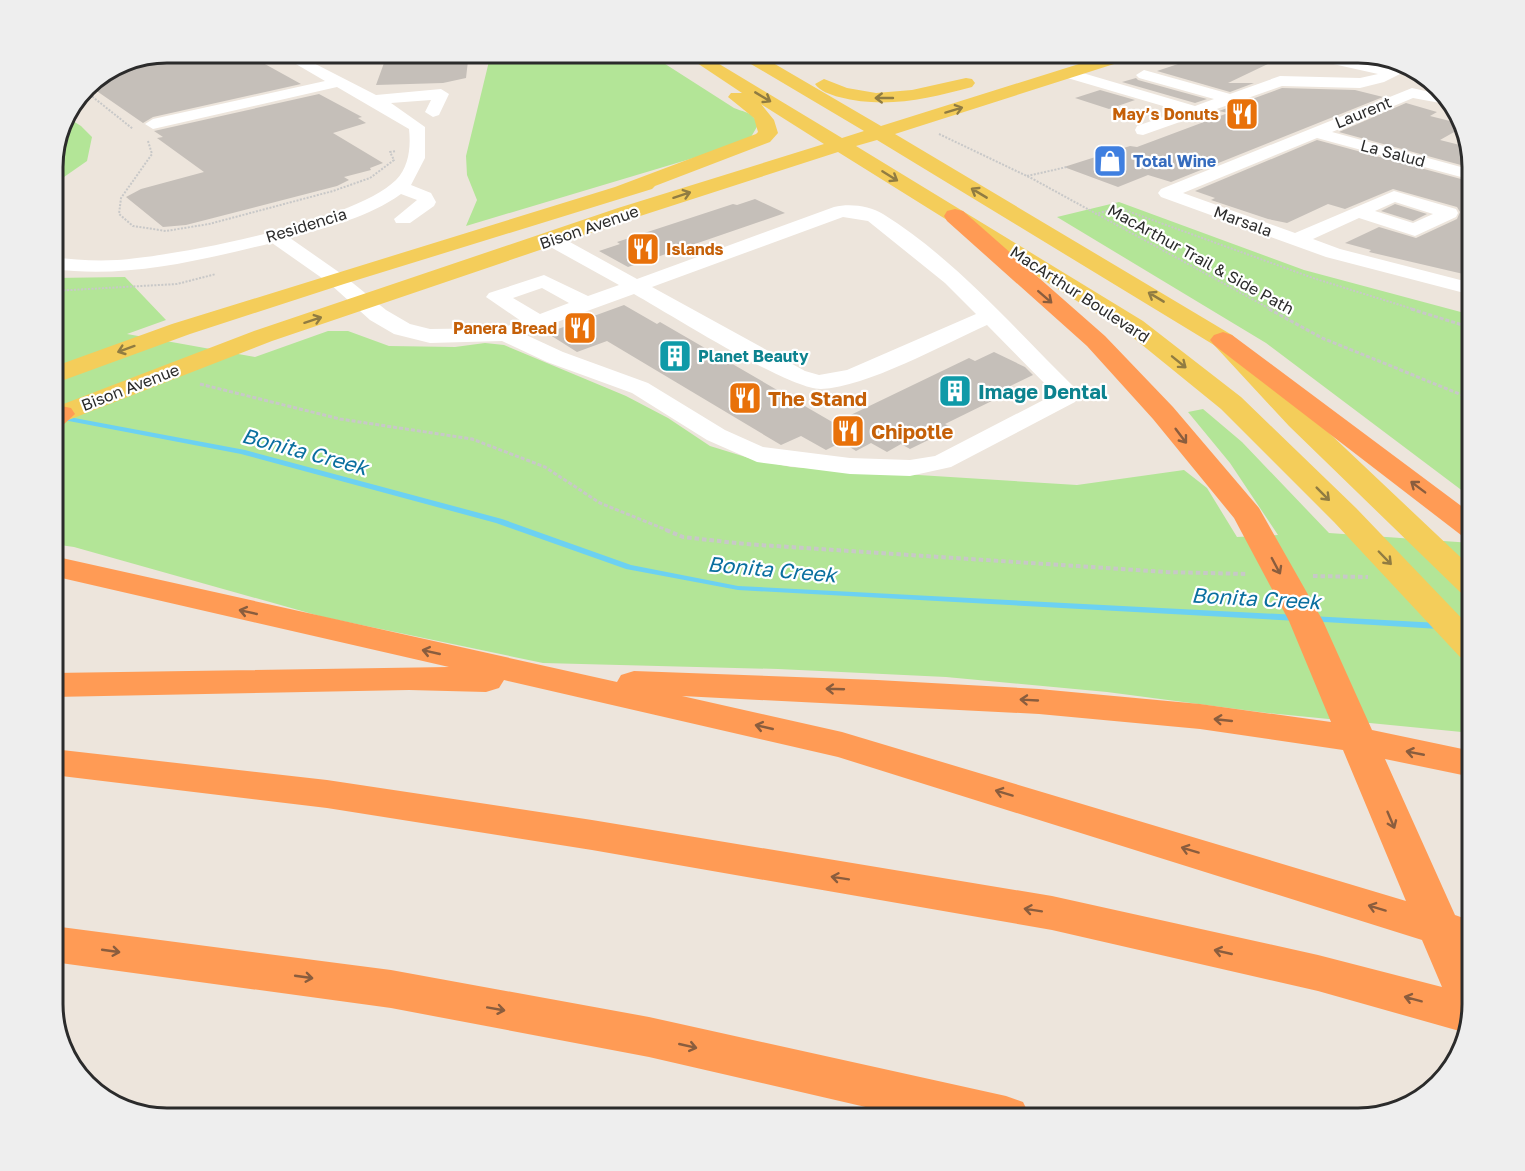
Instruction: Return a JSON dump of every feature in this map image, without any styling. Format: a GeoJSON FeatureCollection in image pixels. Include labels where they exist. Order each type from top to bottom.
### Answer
{"type":"FeatureCollection","features":[{"type":"Feature","properties":{"kind":"highway"},"geometry":{"type":"LineString","coordinates":[[955,216],[1096,341],[1163,413],[1192,451],[1248,514],[1306,621],[1462,982]]}},
{"type":"Feature","properties":{"kind":"highway"},"geometry":{"type":"LineString","coordinates":[[1223,340],[1462,520]]}},
{"type":"Feature","properties":{"kind":"highway"},"geometry":{"type":"LineString","coordinates":[[63,569],[842,745],[1462,935]]}},
{"type":"Feature","properties":{"kind":"highway"},"geometry":{"type":"LineString","coordinates":[[63,573],[102,579]]}},
{"type":"Feature","properties":{"kind":"highway"},"geometry":{"type":"LineString","coordinates":[[63,685],[409,678],[857,690],[1059,701],[1284,726],[1462,762]]}},
{"type":"Feature","properties":{"kind":"highway"},"geometry":{"type":"LineString","coordinates":[[63,763],[339,796],[592,835],[1052,913],[1318,973],[1461,1012]]}},
{"type":"Feature","properties":{"kind":"highway"},"geometry":{"type":"LineString","coordinates":[[63,945],[391,989],[649,1037],[958,1108]]}},
{"type":"Feature","properties":{"kind":"main road"},"geometry":{"type":"LineString","coordinates":[[622,191],[656,176],[755,143],[768,133],[767,122],[758,110],[684,63]]}},
{"type":"Feature","properties":{"kind":"main road","name":"MacArthur Boulevard"},"geometry":{"type":"LineString","coordinates":[[708,63],[1134,326],[1231,403],[1345,515],[1462,637]]}},
{"type":"Feature","properties":{"kind":"main road","name":"MacArthur Boulevard"},"geometry":{"type":"LineString","coordinates":[[763,63],[1084,254],[1223,340],[1299,420],[1462,575]]}},
{"type":"Feature","properties":{"kind":"main road"},"geometry":{"type":"LineString","coordinates":[[786,63],[831,89],[852,96],[878,99],[925,95],[984,78]]}},
{"type":"Feature","properties":{"kind":"main road","name":"Bison Avenue"},"geometry":{"type":"LineString","coordinates":[[63,414],[263,336],[840,145],[870,128],[1050,63]]}},
{"type":"Feature","properties":{"kind":"main road","name":"Bison Avenue"},"geometry":{"type":"LineString","coordinates":[[63,372],[181,329],[622,191],[822,133],[870,128],[1069,74],[1100,63]]}},
{"type":"Feature","properties":{"kind":"main road"},"geometry":{"type":"LineString","coordinates":[[1004,75],[1023,72]]}},
{"type":"Feature","properties":{"kind":"main road"},"geometry":{"type":"LineString","coordinates":[[362,304],[357,290],[362,286],[489,246],[572,207]]}},
{"type":"Feature","properties":{"kind":"main road"},"geometry":{"type":"LineString","coordinates":[[63,412],[81,398],[136,365],[212,335],[317,300],[326,294],[336,279]]}},
{"type":"Feature","properties":{"kind":"street","name":"Residencia"},"geometry":{"type":"LineString","coordinates":[[63,264],[146,263],[199,254],[275,236],[352,212],[400,187],[414,168],[421,147],[417,127],[374,100],[304,63]]}},
{"type":"Feature","properties":{"kind":"street"},"geometry":{"type":"LineString","coordinates":[[1143,130],[1280,81],[1360,83],[1379,79],[1391,69]]}},
{"type":"Feature","properties":{"kind":"street"},"geometry":{"type":"LineString","coordinates":[[1069,74],[1196,111]]}},
{"type":"Feature","properties":{"kind":"street"},"geometry":{"type":"LineString","coordinates":[[1144,75],[1231,99]]}},
{"type":"Feature","properties":{"kind":"street"},"geometry":{"type":"LineString","coordinates":[[153,124],[339,82]]}},
{"type":"Feature","properties":{"kind":"street","name":"Laurent"},"geometry":{"type":"LineString","coordinates":[[1314,132],[1412,93],[1434,97]]}},
{"type":"Feature","properties":{"kind":"street"},"geometry":{"type":"LineString","coordinates":[[374,100],[441,94],[433,112]]}},
{"type":"Feature","properties":{"kind":"street","name":"La Salud"},"geometry":{"type":"LineString","coordinates":[[1314,132],[1462,172]]}},
{"type":"Feature","properties":{"kind":"street","name":"Marsala"},"geometry":{"type":"LineString","coordinates":[[1314,132],[1167,193],[1334,253],[1462,286]]}},
{"type":"Feature","properties":{"kind":"street"},"geometry":{"type":"LineString","coordinates":[[400,187],[425,196],[427,202],[422,208],[403,219]]}},
{"type":"Feature","properties":{"kind":"street"},"geometry":{"type":"LineString","coordinates":[[275,236],[336,279],[362,304],[402,329],[430,336],[505,334],[841,211],[856,211],[874,217],[952,279],[1066,392],[1067,397],[942,462],[910,468],[850,466],[758,454],[716,435],[640,388],[555,357],[505,334]]}},
{"type":"Feature","properties":{"kind":"street"},"geometry":{"type":"LineString","coordinates":[[1295,240],[1361,213]]}},
{"type":"Feature","properties":{"kind":"street"},"geometry":{"type":"LineString","coordinates":[[552,240],[797,376],[819,382],[853,376],[988,317]]}},
{"type":"Feature","properties":{"kind":"street"},"geometry":{"type":"LineString","coordinates":[[538,322],[496,297],[544,281],[586,304]]}},
{"type":"Feature","properties":{"kind":"path"},"geometry":{"type":"LineString","coordinates":[[92,96],[139,133]]}},
{"type":"Feature","properties":{"kind":"path","name":"MacArthur Trail & Side Path"},"geometry":{"type":"LineString","coordinates":[[937,132],[1027,177],[1322,338],[1462,395]]}},
{"type":"Feature","properties":{"kind":"path"},"geometry":{"type":"LineString","coordinates":[[145,138],[151,144],[152,154],[121,198],[119,214],[133,226],[166,231],[209,224],[333,191],[369,178],[394,160],[390,152]]}},
{"type":"Feature","properties":{"kind":"path"},"geometry":{"type":"LineString","coordinates":[[1027,177],[1067,167]]}},
{"type":"Feature","properties":{"kind":"path"},"geometry":{"type":"LineString","coordinates":[[1095,214],[1119,208],[1313,278],[1462,325]]}},
{"type":"Feature","properties":{"kind":"path"},"geometry":{"type":"LineString","coordinates":[[199,384],[340,419],[472,439],[545,467],[600,503],[683,537],[745,544],[1165,572],[1260,574]]}},
{"type":"Feature","properties":{"kind":"path"},"geometry":{"type":"LineString","coordinates":[[1307,576],[1378,577]]}},
{"type":"Feature","properties":{"kind":"green space"},"geometry":{"type":"Polygon","coordinates":[[[489,63],[664,63],[734,108],[748,113],[758,125],[751,137],[737,145],[466,226],[477,200],[467,175],[466,156],[489,63]]]}},
{"type":"Feature","properties":{"kind":"green space"},"geometry":{"type":"Polygon","coordinates":[[[74,122],[92,137],[87,161],[63,179],[63,161],[67,140],[74,122]]]}},
{"type":"Feature","properties":{"kind":"green space"},"geometry":{"type":"Polygon","coordinates":[[[1119,202],[1304,270],[1462,312],[1462,490],[1266,343],[1057,217],[1119,202]]]}},
{"type":"Feature","properties":{"kind":"green space"},"geometry":{"type":"Polygon","coordinates":[[[125,277],[166,320],[127,334],[255,357],[328,331],[348,331],[389,346],[455,347],[485,343],[504,345],[626,396],[668,418],[710,446],[752,459],[791,467],[1077,485],[1184,470],[1207,488],[1237,537],[1278,535],[1230,463],[1188,412],[1203,409],[1242,442],[1329,533],[1462,542],[1462,732],[1267,713],[1107,692],[946,677],[778,669],[543,663],[323,617],[63,545],[63,278],[125,277]]]}},
{"type":"Feature","properties":{"kind":"building"},"geometry":{"type":"Polygon","coordinates":[[[168,63],[263,63],[301,84],[153,117],[143,123],[97,91],[109,81],[128,71],[147,65],[168,63]]]}},
{"type":"Feature","properties":{"kind":"building"},"geometry":{"type":"Polygon","coordinates":[[[384,63],[468,63],[466,78],[443,83],[376,85],[384,63]]]}},
{"type":"Feature","properties":{"kind":"building"},"geometry":{"type":"Polygon","coordinates":[[[1181,63],[1270,63],[1228,83],[1254,83],[1230,92],[1157,71],[1181,63]]]}},
{"type":"Feature","properties":{"kind":"building"},"geometry":{"type":"Polygon","coordinates":[[[1136,78],[1207,99],[1195,103],[1122,82],[1136,78]]]}},
{"type":"Feature","properties":{"kind":"building"},"geometry":{"type":"Polygon","coordinates":[[[1282,88],[1355,90],[1383,97],[1171,182],[1148,175],[1118,187],[1064,167],[1130,146],[1137,147],[1228,113],[1219,111],[1282,88]]]}},
{"type":"Feature","properties":{"kind":"building"},"geometry":{"type":"Polygon","coordinates":[[[1100,90],[1135,100],[1109,109],[1075,98],[1100,90]]]}},
{"type":"Feature","properties":{"kind":"building"},"geometry":{"type":"Polygon","coordinates":[[[319,94],[362,117],[358,118],[366,123],[333,133],[383,163],[370,168],[371,170],[344,177],[349,180],[337,186],[186,225],[163,227],[126,197],[141,189],[204,172],[157,138],[163,137],[154,131],[319,94]]]}},
{"type":"Feature","properties":{"kind":"building"},"geometry":{"type":"Polygon","coordinates":[[[1406,103],[1437,112],[1430,116],[1451,121],[1455,132],[1440,140],[1459,145],[1462,165],[1339,132],[1406,103]]]}},
{"type":"Feature","properties":{"kind":"building"},"geometry":{"type":"Polygon","coordinates":[[[1317,140],[1462,179],[1462,274],[1369,252],[1371,250],[1345,243],[1379,227],[1416,238],[1457,219],[1460,212],[1457,207],[1393,189],[1345,209],[1328,204],[1287,223],[1211,200],[1215,198],[1195,191],[1317,140]]]}},
{"type":"Feature","properties":{"kind":"building"},"geometry":{"type":"Polygon","coordinates":[[[755,199],[785,213],[628,267],[599,251],[620,244],[617,242],[755,199]]]}},
{"type":"Feature","properties":{"kind":"building"},"geometry":{"type":"Polygon","coordinates":[[[1395,204],[1427,214],[1413,221],[1381,211],[1395,204]]]}},
{"type":"Feature","properties":{"kind":"building"},"geometry":{"type":"Polygon","coordinates":[[[624,305],[657,324],[660,322],[834,423],[969,358],[975,361],[994,352],[1025,367],[1033,375],[1000,391],[1006,394],[945,424],[953,428],[910,449],[901,444],[887,452],[871,443],[856,451],[842,442],[826,450],[801,436],[781,445],[607,341],[577,352],[547,333],[624,305]]]}},
{"type":"Feature","properties":{"kind":"waterway","name":"Bonita Creek"},"geometry":{"type":"LineString","coordinates":[[63,418],[242,452],[499,521],[629,567],[738,588],[1298,618]]}},
{"type":"Feature","properties":{"kind":"waterway","name":"Bonita Creek"},"geometry":{"type":"LineString","coordinates":[[1311,619],[1439,626]]}},
{"type":"Feature","properties":{"kind":"place","name":"May’s Donuts"},"geometry":{"type":"Point","coordinates":[1242,114]}},
{"type":"Feature","properties":{"kind":"place","name":"Total Wine"},"geometry":{"type":"Point","coordinates":[1110,161]}},
{"type":"Feature","properties":{"kind":"place","name":"Islands"},"geometry":{"type":"Point","coordinates":[643,249]}},
{"type":"Feature","properties":{"kind":"place","name":"Panera Bread"},"geometry":{"type":"Point","coordinates":[580,328]}},
{"type":"Feature","properties":{"kind":"place","name":"Planet Beauty"},"geometry":{"type":"Point","coordinates":[675,356]}},
{"type":"Feature","properties":{"kind":"place","name":"Image Dental"},"geometry":{"type":"Point","coordinates":[955,391]}},
{"type":"Feature","properties":{"kind":"place","name":"The Stand"},"geometry":{"type":"Point","coordinates":[745,398]}},
{"type":"Feature","properties":{"kind":"place","name":"Chipotle"},"geometry":{"type":"Point","coordinates":[848,431]}}]}
